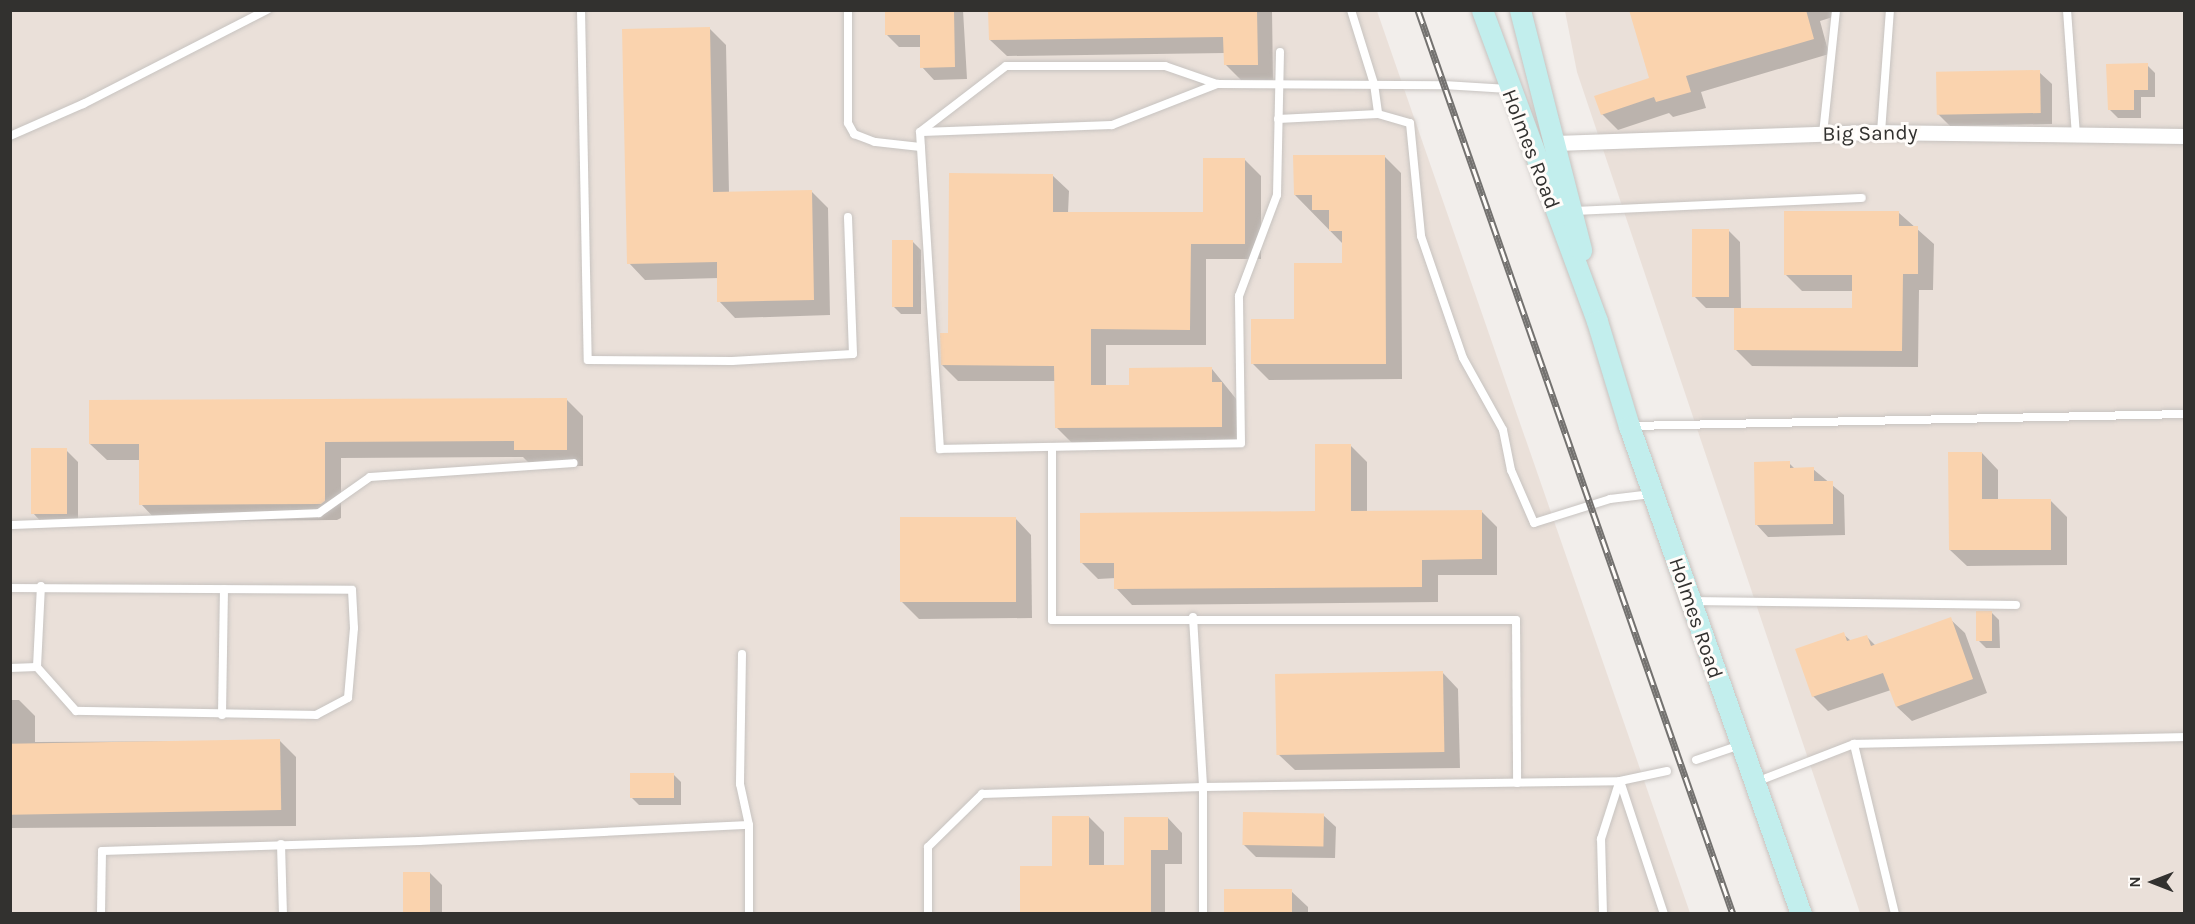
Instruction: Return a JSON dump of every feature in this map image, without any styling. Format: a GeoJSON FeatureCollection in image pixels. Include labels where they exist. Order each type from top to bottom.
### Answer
{"type":"FeatureCollection","features":[{"type":"Feature","properties":{"kind":"main road","name":"Holmes Road"},"geometry":{"type":"LineString","coordinates":[[1482,10],[1508,89],[1597,321],[1629,426],[1801,914]]}},
{"type":"Feature","properties":{"kind":"main road","name":"Holmes Road"},"geometry":{"type":"LineString","coordinates":[[1520,10],[1573,211],[1597,321]]}},
{"type":"Feature","properties":{"kind":"street","name":"Big Sandy"},"geometry":{"type":"LineString","coordinates":[[1555,143],[1881,132],[2184,136]]}},
{"type":"Feature","properties":{"kind":"lane"},"geometry":{"type":"LineString","coordinates":[[10,136],[83,104],[267,10]]}},
{"type":"Feature","properties":{"kind":"lane"},"geometry":{"type":"LineString","coordinates":[[581,10],[588,360],[732,361],[853,354],[848,217]]}},
{"type":"Feature","properties":{"kind":"lane"},"geometry":{"type":"LineString","coordinates":[[848,10],[848,123],[854,134],[875,142],[921,147]]}},
{"type":"Feature","properties":{"kind":"lane"},"geometry":{"type":"LineString","coordinates":[[1351,10],[1374,84],[1378,114]]}},
{"type":"Feature","properties":{"kind":"lane"},"geometry":{"type":"LineString","coordinates":[[1823,134],[1836,10]]}},
{"type":"Feature","properties":{"kind":"lane"},"geometry":{"type":"LineString","coordinates":[[1881,132],[1890,10]]}},
{"type":"Feature","properties":{"kind":"lane"},"geometry":{"type":"LineString","coordinates":[[2067,10],[2076,135]]}},
{"type":"Feature","properties":{"kind":"lane"},"geometry":{"type":"LineString","coordinates":[[920,132],[940,449],[1241,443],[1239,296],[1277,195],[1280,52]]}},
{"type":"Feature","properties":{"kind":"lane"},"geometry":{"type":"LineString","coordinates":[[920,132],[1006,66],[1166,66],[1217,84],[1374,84],[1508,89]]}},
{"type":"Feature","properties":{"kind":"lane"},"geometry":{"type":"LineString","coordinates":[[920,132],[1112,125],[1217,84]]}},
{"type":"Feature","properties":{"kind":"lane"},"geometry":{"type":"LineString","coordinates":[[1278,119],[1378,114],[1410,123],[1421,236],[1463,358],[1503,430],[1510,470],[1534,524],[1610,499],[1653,494]]}},
{"type":"Feature","properties":{"kind":"lane"},"geometry":{"type":"LineString","coordinates":[[1573,211],[1862,198]]}},
{"type":"Feature","properties":{"kind":"lane"},"geometry":{"type":"LineString","coordinates":[[1629,426],[2184,414]]}},
{"type":"Feature","properties":{"kind":"lane"},"geometry":{"type":"LineString","coordinates":[[1052,447],[1052,620],[1193,617],[1516,620],[1517,783]]}},
{"type":"Feature","properties":{"kind":"lane"},"geometry":{"type":"LineString","coordinates":[[10,525],[319,513],[370,477],[574,463]]}},
{"type":"Feature","properties":{"kind":"lane"},"geometry":{"type":"LineString","coordinates":[[10,588],[41,586],[351,590],[354,628],[348,698],[316,715],[76,711],[37,667],[41,586]]}},
{"type":"Feature","properties":{"kind":"lane"},"geometry":{"type":"LineString","coordinates":[[222,715],[224,589]]}},
{"type":"Feature","properties":{"kind":"lane"},"geometry":{"type":"LineString","coordinates":[[1690,601],[2016,606]]}},
{"type":"Feature","properties":{"kind":"lane"},"geometry":{"type":"LineString","coordinates":[[1193,617],[1203,787],[1203,914]]}},
{"type":"Feature","properties":{"kind":"lane"},"geometry":{"type":"LineString","coordinates":[[742,654],[740,784],[749,825],[749,914]]}},
{"type":"Feature","properties":{"kind":"lane"},"geometry":{"type":"LineString","coordinates":[[10,668],[37,667]]}},
{"type":"Feature","properties":{"kind":"lane"},"geometry":{"type":"LineString","coordinates":[[1754,782],[1854,744],[2184,736]]}},
{"type":"Feature","properties":{"kind":"lane"},"geometry":{"type":"LineString","coordinates":[[1854,744],[1895,914]]}},
{"type":"Feature","properties":{"kind":"lane"},"geometry":{"type":"LineString","coordinates":[[1696,760],[1741,745]]}},
{"type":"Feature","properties":{"kind":"lane"},"geometry":{"type":"LineString","coordinates":[[928,914],[928,847],[982,794],[1203,787],[1620,781],[1667,771]]}},
{"type":"Feature","properties":{"kind":"lane"},"geometry":{"type":"LineString","coordinates":[[1603,914],[1601,839],[1620,781]]}},
{"type":"Feature","properties":{"kind":"lane"},"geometry":{"type":"LineString","coordinates":[[1620,781],[1664,914]]}},
{"type":"Feature","properties":{"kind":"lane"},"geometry":{"type":"LineString","coordinates":[[101,914],[102,851],[749,825]]}},
{"type":"Feature","properties":{"kind":"lane"},"geometry":{"type":"LineString","coordinates":[[281,844],[283,914]]}},
{"type":"Feature","properties":{"kind":"shaded area"},"geometry":{"type":"Polygon","coordinates":[[[10,11],[1377,11],[1690,913],[11,913],[10,11]]]}},
{"type":"Feature","properties":{"kind":"shaded area"},"geometry":{"type":"Polygon","coordinates":[[[1565,11],[2184,11],[2184,913],[1860,913],[1577,72],[1565,11]]]}},
{"type":"Feature","properties":{"kind":"building"},"geometry":{"type":"Polygon","coordinates":[[[885,10],[954,10],[955,67],[920,68],[920,35],[885,35],[885,10]]]}},
{"type":"Feature","properties":{"kind":"building"},"geometry":{"type":"Polygon","coordinates":[[[988,10],[1257,10],[1258,65],[1224,65],[1223,37],[989,40],[988,10]]]}},
{"type":"Feature","properties":{"kind":"building"},"geometry":{"type":"Polygon","coordinates":[[[1629,10],[1806,10],[1814,39],[1686,76],[1691,92],[1656,102],[1654,97],[1601,115],[1594,96],[1649,78],[1629,10]]]}},
{"type":"Feature","properties":{"kind":"building"},"geometry":{"type":"Polygon","coordinates":[[[710,27],[713,192],[812,190],[814,300],[717,302],[717,262],[627,264],[622,29],[710,27]]]}},
{"type":"Feature","properties":{"kind":"building"},"geometry":{"type":"Polygon","coordinates":[[[2148,63],[2148,90],[2134,90],[2134,110],[2108,110],[2106,64],[2148,63]]]}},
{"type":"Feature","properties":{"kind":"building"},"geometry":{"type":"Polygon","coordinates":[[[2040,70],[2041,113],[1937,115],[1936,72],[2040,70]]]}},
{"type":"Feature","properties":{"kind":"building"},"geometry":{"type":"Polygon","coordinates":[[[1293,155],[1385,155],[1386,364],[1251,364],[1251,319],[1294,319],[1294,263],[1342,263],[1342,231],[1329,231],[1329,210],[1312,210],[1312,195],[1294,195],[1293,155]]]}},
{"type":"Feature","properties":{"kind":"building"},"geometry":{"type":"Polygon","coordinates":[[[1203,158],[1245,158],[1245,244],[1191,244],[1190,330],[1091,329],[1091,385],[1129,385],[1129,368],[1212,367],[1212,382],[1222,382],[1222,427],[1055,428],[1054,366],[941,365],[940,333],[948,333],[949,173],[1053,174],[1053,212],[1203,212],[1203,158]]]}},
{"type":"Feature","properties":{"kind":"building"},"geometry":{"type":"Polygon","coordinates":[[[1784,211],[1899,211],[1899,226],[1918,226],[1918,274],[1903,274],[1902,351],[1734,350],[1734,308],[1852,308],[1852,275],[1784,275],[1784,211]]]}},
{"type":"Feature","properties":{"kind":"building"},"geometry":{"type":"Polygon","coordinates":[[[1692,229],[1729,229],[1729,297],[1692,297],[1692,229]]]}},
{"type":"Feature","properties":{"kind":"building"},"geometry":{"type":"Polygon","coordinates":[[[892,240],[913,240],[913,307],[892,307],[892,240]]]}},
{"type":"Feature","properties":{"kind":"building"},"geometry":{"type":"Polygon","coordinates":[[[567,398],[567,450],[514,450],[514,441],[325,442],[325,501],[321,504],[139,505],[139,444],[89,444],[89,400],[567,398]]]}},
{"type":"Feature","properties":{"kind":"building"},"geometry":{"type":"Polygon","coordinates":[[[1315,444],[1351,444],[1351,511],[1482,510],[1482,559],[1422,560],[1422,587],[1114,589],[1114,563],[1080,563],[1080,513],[1315,511],[1315,444]]]}},
{"type":"Feature","properties":{"kind":"building"},"geometry":{"type":"Polygon","coordinates":[[[31,448],[67,448],[67,514],[31,514],[31,448]]]}},
{"type":"Feature","properties":{"kind":"building"},"geometry":{"type":"Polygon","coordinates":[[[1948,452],[1982,452],[1982,499],[2051,499],[2051,550],[1949,550],[1948,452]]]}},
{"type":"Feature","properties":{"kind":"building"},"geometry":{"type":"Polygon","coordinates":[[[1790,461],[1790,468],[1814,467],[1814,481],[1833,481],[1833,524],[1755,525],[1754,462],[1790,461]]]}},
{"type":"Feature","properties":{"kind":"building"},"geometry":{"type":"Polygon","coordinates":[[[900,517],[1016,517],[1016,602],[900,602],[900,517]]]}},
{"type":"Feature","properties":{"kind":"building"},"geometry":{"type":"Polygon","coordinates":[[[1976,611],[1992,611],[1992,641],[1976,641],[1976,611]]]}},
{"type":"Feature","properties":{"kind":"building"},"geometry":{"type":"Polygon","coordinates":[[[1951,617],[1973,679],[1896,707],[1883,673],[1812,697],[1795,649],[1844,632],[1847,641],[1867,635],[1871,646],[1951,617]]]}},
{"type":"Feature","properties":{"kind":"building"},"geometry":{"type":"Polygon","coordinates":[[[1443,671],[1444,752],[1276,755],[1275,674],[1443,671]]]}},
{"type":"Feature","properties":{"kind":"building"},"geometry":{"type":"Polygon","coordinates":[[[280,739],[281,810],[11,815],[10,744],[280,739]]]}},
{"type":"Feature","properties":{"kind":"building"},"geometry":{"type":"Polygon","coordinates":[[[630,773],[674,773],[674,798],[630,798],[630,773]]]}},
{"type":"Feature","properties":{"kind":"building"},"geometry":{"type":"Polygon","coordinates":[[[1243,812],[1324,813],[1323,846],[1242,845],[1243,812]]]}},
{"type":"Feature","properties":{"kind":"building"},"geometry":{"type":"Polygon","coordinates":[[[1052,816],[1089,816],[1089,865],[1124,865],[1124,817],[1168,817],[1168,850],[1151,850],[1151,914],[1020,914],[1020,866],[1052,866],[1052,816]]]}},
{"type":"Feature","properties":{"kind":"building"},"geometry":{"type":"Polygon","coordinates":[[[403,872],[430,872],[430,914],[403,914],[403,872]]]}},
{"type":"Feature","properties":{"kind":"building"},"geometry":{"type":"Polygon","coordinates":[[[1224,889],[1292,889],[1292,914],[1224,914],[1224,889]]]}},
{"type":"Feature","properties":{"kind":"railway"},"geometry":{"type":"LineString","coordinates":[[1418,10],[1733,914]]}}]}
